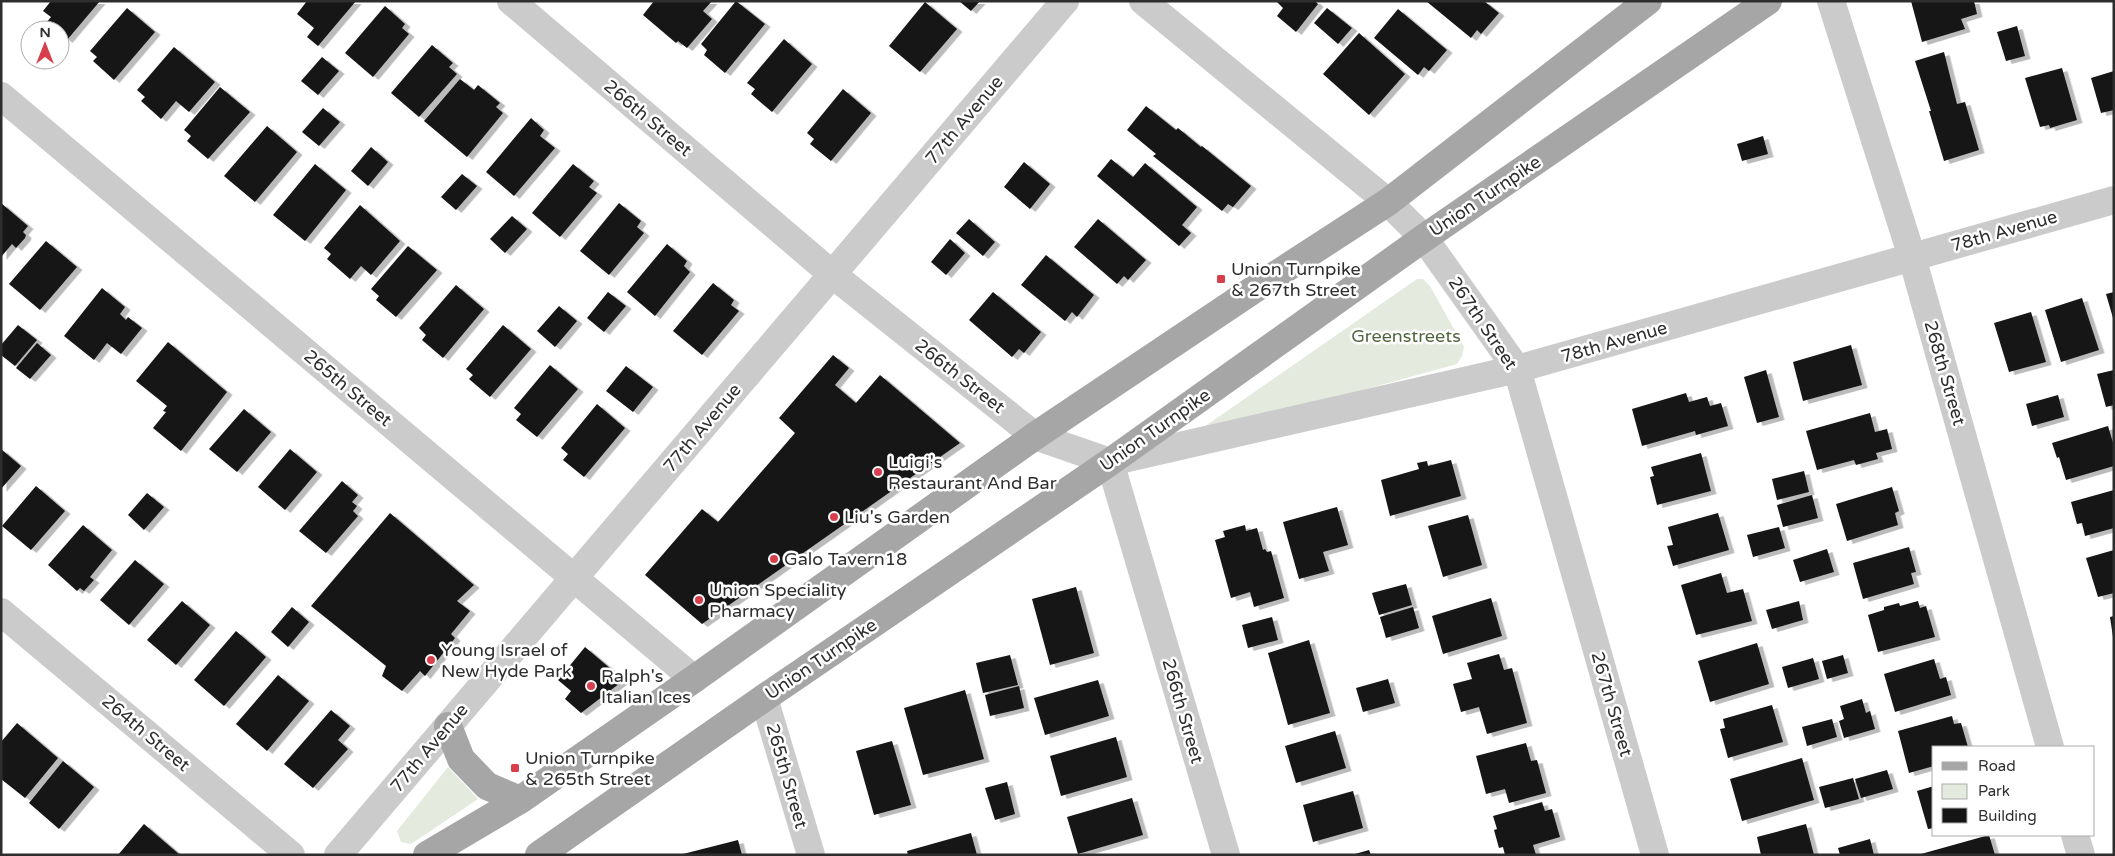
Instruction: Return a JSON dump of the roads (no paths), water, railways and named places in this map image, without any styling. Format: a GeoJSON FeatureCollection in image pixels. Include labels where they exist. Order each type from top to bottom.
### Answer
{"type":"FeatureCollection","features":[{"type":"Feature","properties":{"kind":"main road"},"geometry":{"type":"LineString","coordinates":[[427,855],[520,800],[1036,436],[1388,202],[1648,1]]}},
{"type":"Feature","properties":{"kind":"main road","name":"Union Turnpike"},"geometry":{"type":"LineString","coordinates":[[539,855],[764,698],[1110,462],[1424,238],[1768,1]]}},
{"type":"Feature","properties":{"kind":"main road"},"geometry":{"type":"LineString","coordinates":[[448,726],[461,759],[487,786],[520,800]]}},
{"type":"Feature","properties":{"kind":"street","name":"266th Street"},"geometry":{"type":"LineString","coordinates":[[511,1],[832,274],[1036,436],[1110,462],[1226,855]]}},
{"type":"Feature","properties":{"kind":"street","name":"77th Avenue"},"geometry":{"type":"LineString","coordinates":[[338,855],[1065,1]]}},
{"type":"Feature","properties":{"kind":"street","name":"267th Street"},"geometry":{"type":"LineString","coordinates":[[1142,1],[1388,202],[1424,238],[1517,369],[1655,855]]}},
{"type":"Feature","properties":{"kind":"street","name":"268th Street"},"geometry":{"type":"LineString","coordinates":[[1831,1],[1912,257],[2050,746]]}},
{"type":"Feature","properties":{"kind":"street","name":"265th Street"},"geometry":{"type":"LineString","coordinates":[[1,96],[694,679]]}},
{"type":"Feature","properties":{"kind":"street","name":"78th Avenue"},"geometry":{"type":"LineString","coordinates":[[1110,462],[1517,369],[2114,200]]}},
{"type":"Feature","properties":{"kind":"street","name":"264th Street"},"geometry":{"type":"LineString","coordinates":[[1,612],[291,855]]}},
{"type":"Feature","properties":{"kind":"street","name":"265th Street"},"geometry":{"type":"LineString","coordinates":[[764,698],[811,855]]}},
{"type":"Feature","properties":{"kind":"street"},"geometry":{"type":"LineString","coordinates":[[2075,836],[2081,855]]}},
{"type":"Feature","properties":{"kind":"place","name":"Union Turnpike & 267th Street"},"geometry":{"type":"Point","coordinates":[1221,279]}},
{"type":"Feature","properties":{"kind":"place","name":"Luigi's Restaurant And Bar"},"geometry":{"type":"Point","coordinates":[878,472]}},
{"type":"Feature","properties":{"kind":"place","name":"Liu's Garden"},"geometry":{"type":"Point","coordinates":[834,517]}},
{"type":"Feature","properties":{"kind":"place","name":"Galo Tavern18"},"geometry":{"type":"Point","coordinates":[774,559]}},
{"type":"Feature","properties":{"kind":"place","name":"Union Speciality Pharmacy"},"geometry":{"type":"Point","coordinates":[699,600]}},
{"type":"Feature","properties":{"kind":"place","name":"Young Israel of New Hyde Park"},"geometry":{"type":"Point","coordinates":[431,660]}},
{"type":"Feature","properties":{"kind":"place","name":"Ralph's Italian Ices"},"geometry":{"type":"Point","coordinates":[591,686]}},
{"type":"Feature","properties":{"kind":"place","name":"Union Turnpike & 265th Street"},"geometry":{"type":"Point","coordinates":[515,768]}},
{"type":"Feature","properties":{"kind":"park label","name":"Greenstreets"},"geometry":{"type":"Point","coordinates":[1406,336]}}]}
